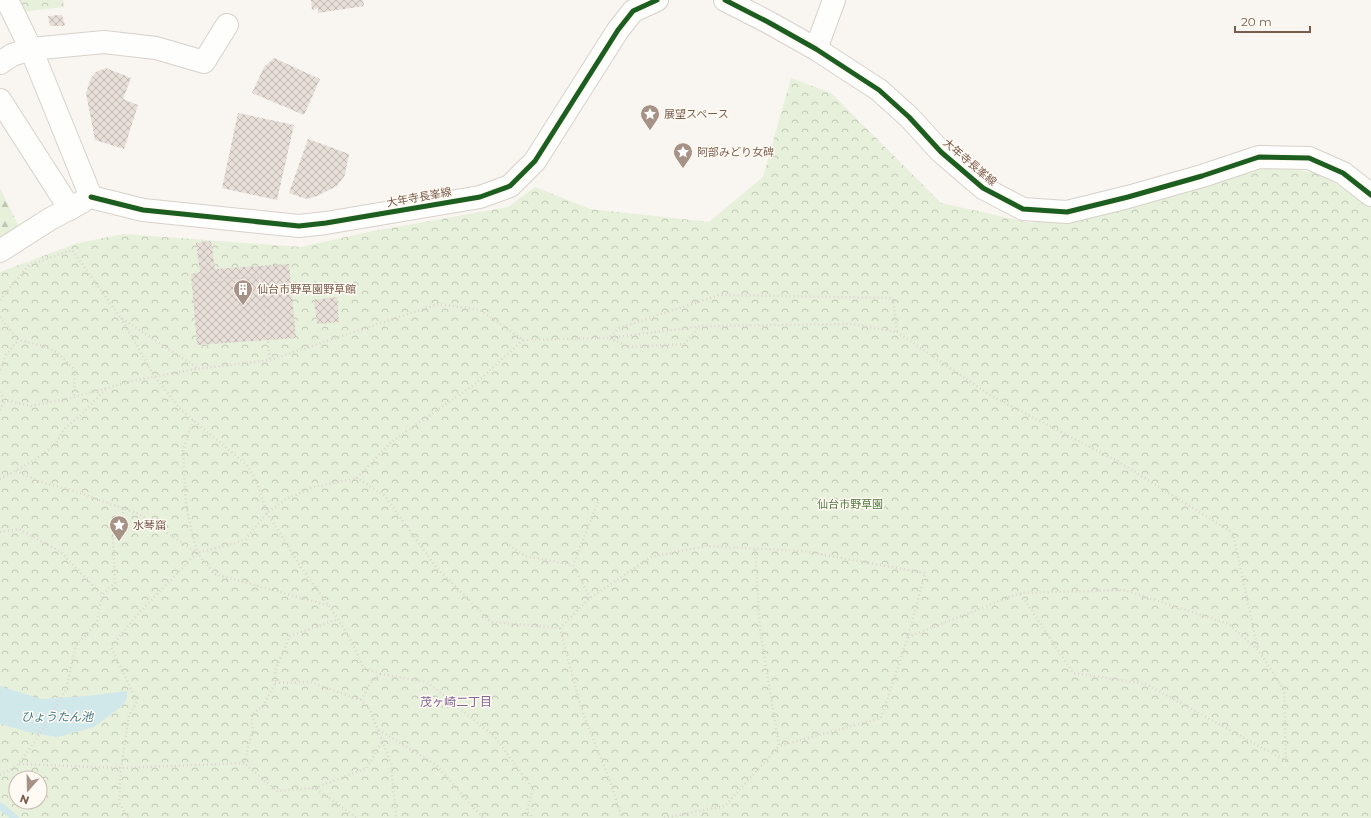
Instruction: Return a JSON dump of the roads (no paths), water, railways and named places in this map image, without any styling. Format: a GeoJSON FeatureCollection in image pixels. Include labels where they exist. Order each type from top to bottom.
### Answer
{"type":"FeatureCollection","features":[{"type":"Feature","properties":{"kind":"street"},"geometry":{"type":"LineString","coordinates":[[0,251],[50,219],[91,197],[31,49],[6,0]]}},
{"type":"Feature","properties":{"kind":"street","name":"大年寺長峯線"},"geometry":{"type":"LineString","coordinates":[[91,197],[144,210],[299,226],[326,223],[480,197],[510,186],[535,161],[618,30],[632,11],[657,0]]}},
{"type":"Feature","properties":{"kind":"street"},"geometry":{"type":"LineString","coordinates":[[816,49],[834,0]]}},
{"type":"Feature","properties":{"kind":"street","name":"大年寺長峯線"},"geometry":{"type":"LineString","coordinates":[[727,1],[816,49],[878,90],[909,117],[941,152],[983,188],[1023,210],[1067,212],[1195,178],[1259,157],[1309,158],[1343,173],[1371,195]]}},
{"type":"Feature","properties":{"kind":"street"},"geometry":{"type":"LineString","coordinates":[[0,63],[12,55],[31,49],[104,42],[156,48],[204,62],[227,25]]}},
{"type":"Feature","properties":{"kind":"street"},"geometry":{"type":"LineString","coordinates":[[0,100],[70,209]]}},
{"type":"Feature","properties":{"kind":"water","name":"ひょうたん池"},"geometry":{"type":"Polygon","coordinates":[[[0,686],[41,699],[127,691],[127,698],[122,706],[94,727],[58,737],[28,732],[0,724],[0,686]]]}},
{"type":"Feature","properties":{"kind":"waterway"},"geometry":{"type":"LineString","coordinates":[[0,806],[15,818]]}},
{"type":"Feature","properties":{"kind":"place","name":"展望スペース"},"geometry":{"type":"Point","coordinates":[650,131]}},
{"type":"Feature","properties":{"kind":"place","name":"阿部みどり女碑"},"geometry":{"type":"Point","coordinates":[683,169]}},
{"type":"Feature","properties":{"kind":"place","name":"仙台市野草園野草館"},"geometry":{"type":"Point","coordinates":[243,306]}},
{"type":"Feature","properties":{"kind":"place","name":"水琴窟"},"geometry":{"type":"Point","coordinates":[119,542]}},
{"type":"Feature","properties":{"kind":"district","name":"茂ヶ崎二丁目"},"geometry":{"type":"Point","coordinates":[456,702]}},
{"type":"Feature","properties":{"kind":"park label","name":"仙台市野草園"},"geometry":{"type":"Point","coordinates":[850,504]}}]}
